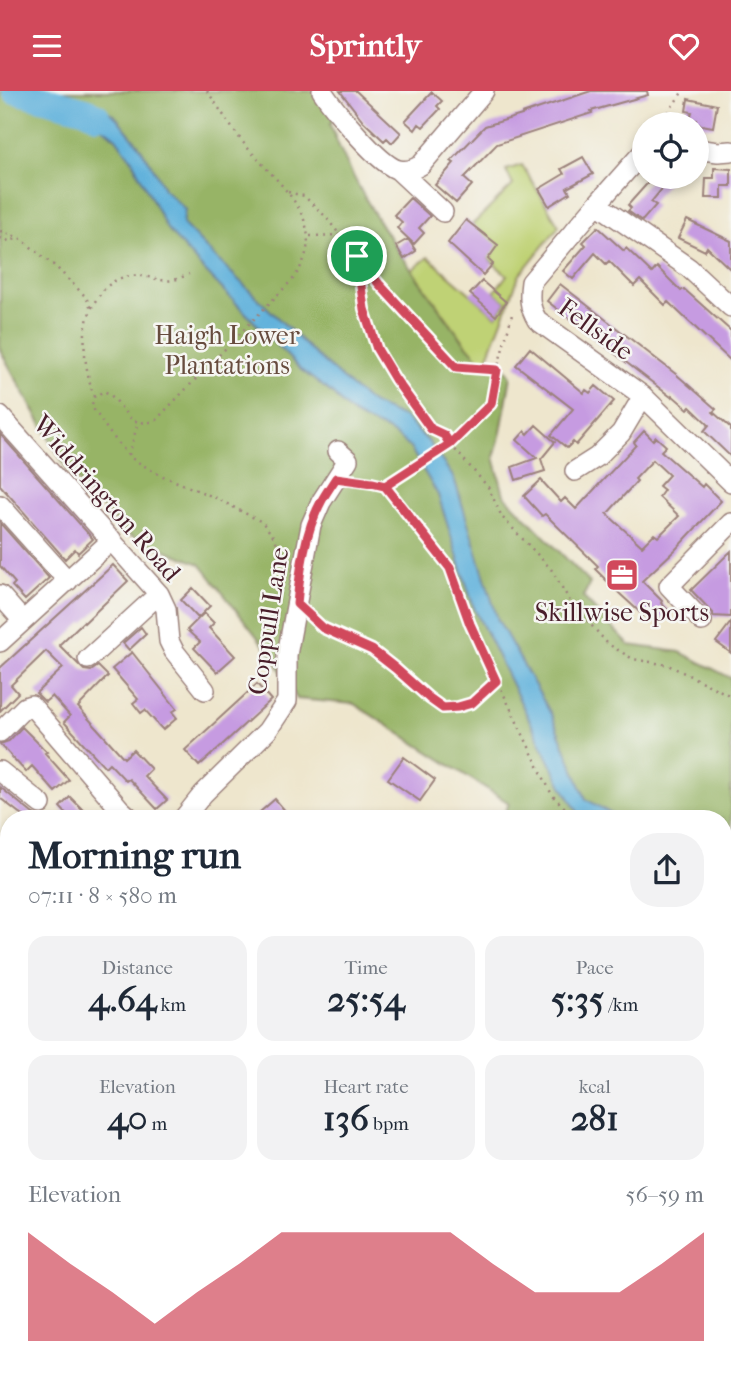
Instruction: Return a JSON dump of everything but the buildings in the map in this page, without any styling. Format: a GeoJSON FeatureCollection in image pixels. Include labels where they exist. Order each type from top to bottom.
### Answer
{"type":"FeatureCollection","features":[{"type":"Feature","properties":{"kind":"street"},"geometry":{"type":"LineString","coordinates":[[322,91],[339,115],[385,163],[398,170],[443,212]]}},
{"type":"Feature","properties":{"kind":"street"},"geometry":{"type":"LineString","coordinates":[[398,170],[411,170],[421,165],[484,91]]}},
{"type":"Feature","properties":{"kind":"street"},"geometry":{"type":"LineString","coordinates":[[709,151],[731,151]]}},
{"type":"Feature","properties":{"kind":"street","name":"Fellside"},"geometry":{"type":"LineString","coordinates":[[575,471],[597,457],[621,433],[643,396],[537,320],[529,297],[531,282],[632,165]]}},
{"type":"Feature","properties":{"kind":"street"},"geometry":{"type":"LineString","coordinates":[[597,204],[689,268],[731,307]]}},
{"type":"Feature","properties":{"kind":"street"},"geometry":{"type":"LineString","coordinates":[[643,396],[731,482]]}},
{"type":"Feature","properties":{"kind":"street","name":"Widdrington Road"},"geometry":{"type":"LineString","coordinates":[[0,416],[159,593],[166,610],[169,641],[195,685]]}},
{"type":"Feature","properties":{"kind":"street","name":"Coppull Lane"},"geometry":{"type":"LineString","coordinates":[[190,810],[267,731],[287,701],[287,655],[311,525],[321,502],[350,457]]}},
{"type":"Feature","properties":{"kind":"street"},"geometry":{"type":"LineString","coordinates":[[0,505],[68,581]]}},
{"type":"Feature","properties":{"kind":"street"},"geometry":{"type":"LineString","coordinates":[[702,621],[663,580],[731,523]]}},
{"type":"Feature","properties":{"kind":"street"},"geometry":{"type":"LineString","coordinates":[[0,642],[112,540]]}},
{"type":"Feature","properties":{"kind":"street"},"geometry":{"type":"LineString","coordinates":[[88,659],[159,593]]}},
{"type":"Feature","properties":{"kind":"street"},"geometry":{"type":"LineString","coordinates":[[0,595],[23,621]]}},
{"type":"Feature","properties":{"kind":"street"},"geometry":{"type":"LineString","coordinates":[[0,732],[25,707],[32,705],[117,810]]}},
{"type":"Feature","properties":{"kind":"street"},"geometry":{"type":"LineString","coordinates":[[0,771],[41,804]]}},
{"type":"Feature","properties":{"kind":"path"},"geometry":{"type":"LineString","coordinates":[[94,397],[104,391],[111,395],[132,420],[147,423],[155,421],[293,279],[301,267],[309,236],[299,207],[242,140],[207,91]]}},
{"type":"Feature","properties":{"kind":"path"},"geometry":{"type":"LineString","coordinates":[[668,112],[683,91]]}},
{"type":"Feature","properties":{"kind":"path"},"geometry":{"type":"LineString","coordinates":[[288,192],[304,196],[324,215],[379,284],[456,367],[497,370]]}},
{"type":"Feature","properties":{"kind":"path"},"geometry":{"type":"LineString","coordinates":[[0,230],[19,238],[57,268],[77,286],[91,309]]}},
{"type":"Feature","properties":{"kind":"path"},"geometry":{"type":"LineString","coordinates":[[309,236],[342,236]]}},
{"type":"Feature","properties":{"kind":"path"},"geometry":{"type":"LineString","coordinates":[[0,238],[9,241],[19,238]]}},
{"type":"Feature","properties":{"kind":"path"},"geometry":{"type":"LineString","coordinates":[[357,256],[364,309],[377,349],[395,379],[431,429],[444,435],[488,487],[502,517],[551,569],[570,601],[608,644],[633,659],[668,665],[731,696]]}},
{"type":"Feature","properties":{"kind":"path"},"geometry":{"type":"LineString","coordinates":[[189,274],[164,281],[143,276],[125,277],[109,284],[98,297],[85,328],[87,373],[94,397],[94,410],[131,458],[158,474],[216,498],[262,522],[280,548]]}},
{"type":"Feature","properties":{"kind":"path"},"geometry":{"type":"LineString","coordinates":[[385,486],[450,444],[491,404],[497,370],[514,309]]}},
{"type":"Feature","properties":{"kind":"path"},"geometry":{"type":"LineString","coordinates":[[129,455],[138,422]]}},
{"type":"Feature","properties":{"kind":"path"},"geometry":{"type":"LineString","coordinates":[[336,478],[385,486],[450,568],[470,624],[496,681],[552,795],[567,810]]}},
{"type":"Feature","properties":{"kind":"path"},"geometry":{"type":"LineString","coordinates":[[297,604],[323,628],[372,650],[443,708],[472,703],[496,681]]}},
{"type":"Feature","properties":{"kind":"green space","name":"Haigh Lower Plantations"},"geometry":{"type":"Polygon","coordinates":[[[0,91],[313,91],[335,118],[330,124],[351,171],[404,259],[471,350],[485,364],[502,363],[511,376],[494,457],[504,495],[590,583],[583,597],[629,645],[680,652],[731,678],[731,810],[506,810],[509,803],[354,704],[297,699],[273,657],[200,564],[128,535],[67,470],[0,350],[0,91]]]}},
{"type":"Feature","properties":{"kind":"green space"},"geometry":{"type":"Polygon","coordinates":[[[522,165],[559,226],[519,276],[485,364],[471,351],[412,270],[428,257],[496,316],[506,302],[494,292],[507,275],[488,259],[472,225],[513,185],[506,170],[522,165]]]}},
{"type":"Feature","properties":{"kind":"water"},"geometry":{"type":"Polygon","coordinates":[[[71,95],[105,109],[117,118],[138,144],[164,189],[185,209],[183,224],[354,389],[373,404],[405,418],[428,441],[454,478],[498,620],[551,714],[586,799],[605,810],[577,810],[562,786],[474,608],[438,495],[411,449],[387,430],[353,414],[333,394],[301,370],[167,229],[133,162],[116,138],[87,119],[67,113],[61,100],[71,95]]]}},
{"type":"Feature","properties":{"kind":"waterway"},"geometry":{"type":"LineString","coordinates":[[15,91],[86,110],[97,116]]}},
{"type":"Feature","properties":{"kind":"place","name":"Skillwise Sports"},"geometry":{"type":"Point","coordinates":[622,575]}},
{"type":"Feature","properties":{"kind":"route"},"geometry":{"type":"LineString","coordinates":[[357,256],[364,309],[377,349],[431,429],[444,435],[450,444],[385,486],[336,478],[311,525],[297,604],[323,628],[372,650],[443,708],[458,707],[472,703],[496,681],[470,624],[450,568],[385,486],[450,444],[491,404],[497,370],[456,367],[379,284],[357,256]]}}]}
